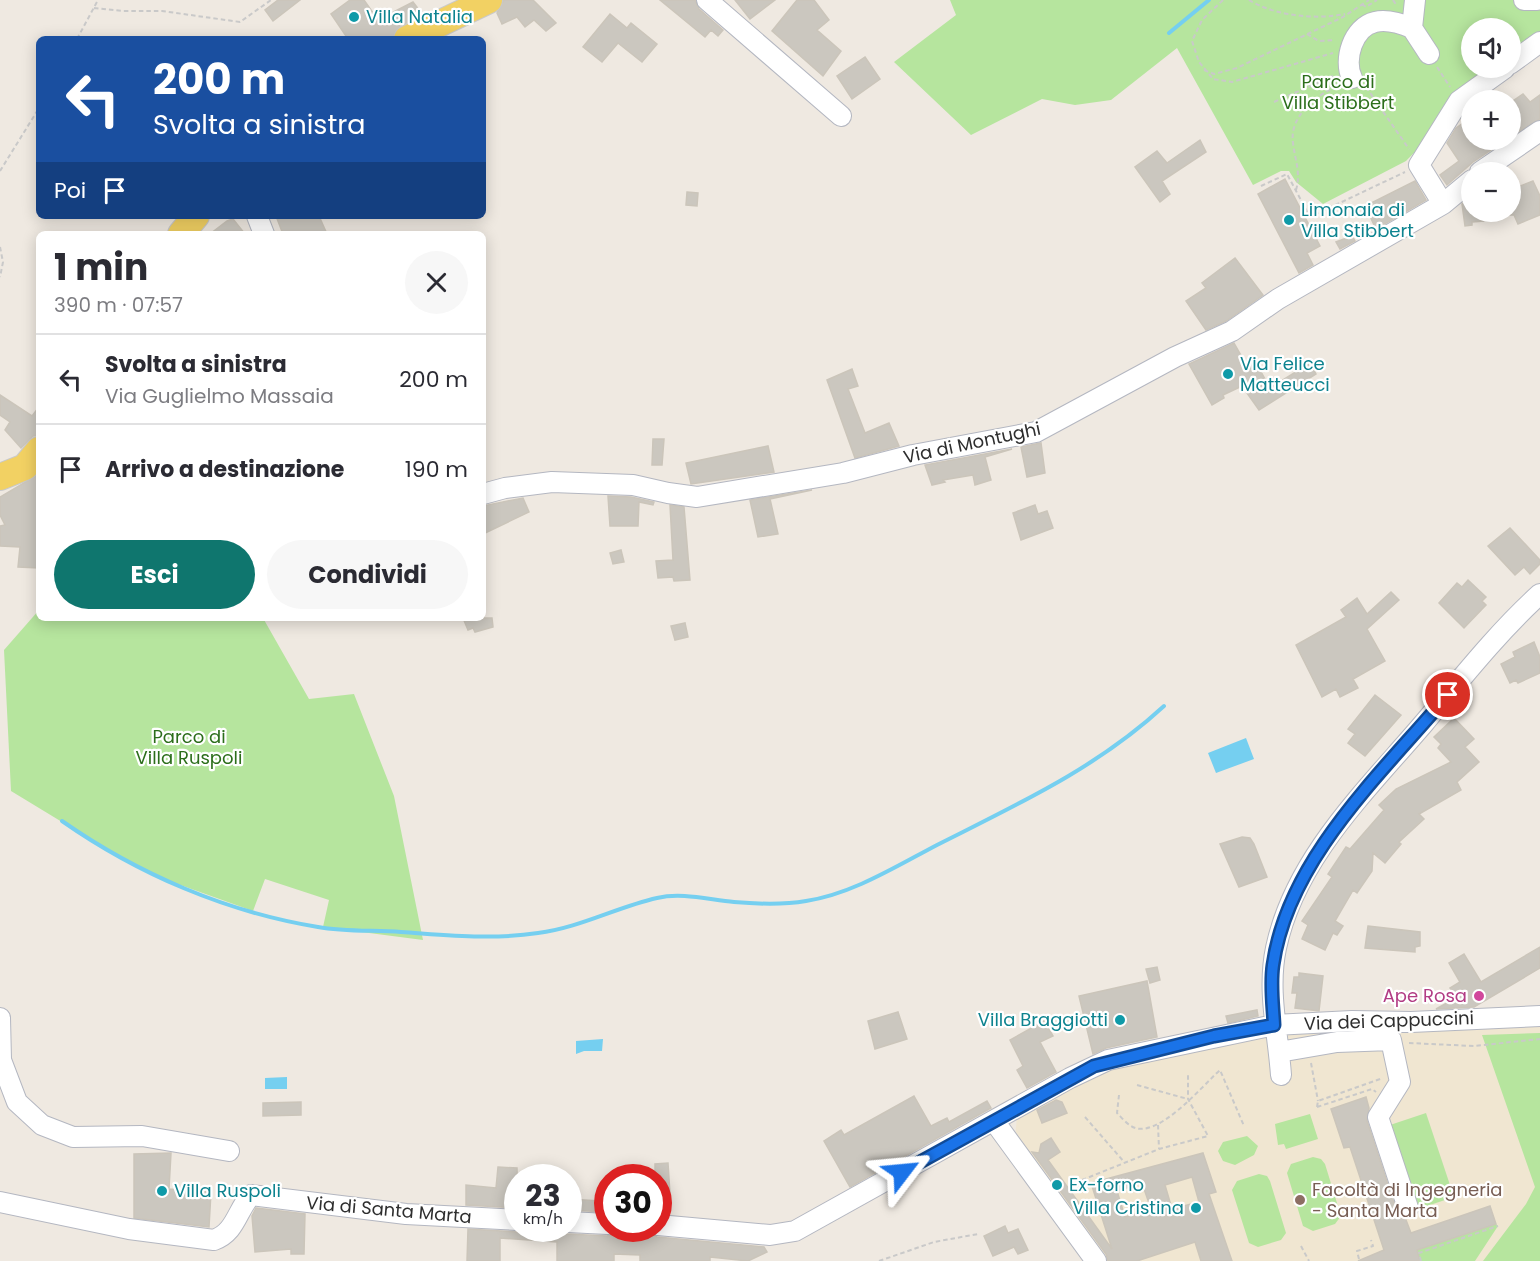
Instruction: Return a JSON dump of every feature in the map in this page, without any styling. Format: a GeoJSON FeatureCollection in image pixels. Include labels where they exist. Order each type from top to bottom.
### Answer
{"type":"FeatureCollection","features":[{"type":"Feature","properties":{"kind":"main road"},"geometry":{"type":"LineString","coordinates":[[413,36],[489,0]]}},
{"type":"Feature","properties":{"kind":"main road"},"geometry":{"type":"LineString","coordinates":[[184,231],[194,219]]}},
{"type":"Feature","properties":{"kind":"main road"},"geometry":{"type":"LineString","coordinates":[[0,477],[25,467],[36,454]]}},
{"type":"Feature","properties":{"kind":"street"},"geometry":{"type":"LineString","coordinates":[[707,0],[841,116]]}},
{"type":"Feature","properties":{"kind":"street"},"geometry":{"type":"LineString","coordinates":[[1415,0],[1412,28],[1429,54]]}},
{"type":"Feature","properties":{"kind":"street"},"geometry":{"type":"LineString","coordinates":[[1524,0],[1537,0]]}},
{"type":"Feature","properties":{"kind":"street"},"geometry":{"type":"LineString","coordinates":[[1353,67],[1360,32],[1372,22],[1393,22],[1412,28]]}},
{"type":"Feature","properties":{"kind":"street"},"geometry":{"type":"LineString","coordinates":[[1521,56],[1540,42]]}},
{"type":"Feature","properties":{"kind":"street"},"geometry":{"type":"LineString","coordinates":[[1443,204],[1419,165],[1459,101],[1491,78]]}},
{"type":"Feature","properties":{"kind":"street"},"geometry":{"type":"LineString","coordinates":[[1494,162],[1540,130]]}},
{"type":"Feature","properties":{"kind":"street","name":"Via di Montughi"},"geometry":{"type":"LineString","coordinates":[[486,493],[505,488],[552,482],[633,485],[668,493],[698,496],[843,473],[913,455],[1036,432],[1175,357],[1232,331],[1278,299],[1443,204],[1461,189]]}},
{"type":"Feature","properties":{"kind":"street"},"geometry":{"type":"LineString","coordinates":[[1281,1075],[1274,1025],[1272,978],[1274,956],[1285,914],[1299,884],[1334,830],[1462,678],[1540,594]]}},
{"type":"Feature","properties":{"kind":"street","name":"Via dei Cappuccini"},"geometry":{"type":"LineString","coordinates":[[1274,1025],[1540,1016]]}},
{"type":"Feature","properties":{"kind":"street"},"geometry":{"type":"LineString","coordinates":[[0,1018],[1,1060],[17,1102],[42,1125],[73,1137],[142,1136],[228,1151]]}},
{"type":"Feature","properties":{"kind":"street"},"geometry":{"type":"LineString","coordinates":[[672,1226],[723,1233],[787,1234],[1108,1060],[1274,1025]]}},
{"type":"Feature","properties":{"kind":"street"},"geometry":{"type":"LineString","coordinates":[[1279,1052],[1337,1042],[1391,1040],[1400,1082],[1378,1117],[1408,1208]]}},
{"type":"Feature","properties":{"kind":"street"},"geometry":{"type":"LineString","coordinates":[[994,1121],[1096,1261]]}},
{"type":"Feature","properties":{"kind":"street","name":"Via di Santa Marta"},"geometry":{"type":"LineString","coordinates":[[0,1202],[129,1229],[214,1240],[226,1234],[237,1220],[243,1204],[251,1195],[394,1213],[504,1219]]}},
{"type":"Feature","properties":{"kind":"path"},"geometry":{"type":"LineString","coordinates":[[79,36],[98,0]]}},
{"type":"Feature","properties":{"kind":"path"},"geometry":{"type":"LineString","coordinates":[[94,8],[162,11],[240,22],[271,0]]}},
{"type":"Feature","properties":{"kind":"path"},"geometry":{"type":"LineString","coordinates":[[1223,0],[1202,21],[1193,37],[1193,49],[1202,68],[1213,80],[1226,82],[1330,53],[1353,67]]}},
{"type":"Feature","properties":{"kind":"path"},"geometry":{"type":"LineString","coordinates":[[1249,0],[1267,8],[1294,14],[1323,16],[1348,13]]}},
{"type":"Feature","properties":{"kind":"path"},"geometry":{"type":"LineString","coordinates":[[1202,68],[1209,73],[1227,72],[1307,34],[1369,0]]}},
{"type":"Feature","properties":{"kind":"path"},"geometry":{"type":"LineString","coordinates":[[1362,4],[1366,7],[1377,0]]}},
{"type":"Feature","properties":{"kind":"path"},"geometry":{"type":"LineString","coordinates":[[1261,186],[1287,174],[1310,218],[1419,165],[1353,67],[1338,40],[1319,41],[1307,34]]}},
{"type":"Feature","properties":{"kind":"path"},"geometry":{"type":"LineString","coordinates":[[1429,54],[1459,101]]}},
{"type":"Feature","properties":{"kind":"path"},"geometry":{"type":"LineString","coordinates":[[1274,102],[1353,67]]}},
{"type":"Feature","properties":{"kind":"path"},"geometry":{"type":"LineString","coordinates":[[1296,190],[1299,174],[1292,142],[1294,125],[1317,98],[1353,67]]}},
{"type":"Feature","properties":{"kind":"path"},"geometry":{"type":"LineString","coordinates":[[0,171],[36,113]]}},
{"type":"Feature","properties":{"kind":"path"},"geometry":{"type":"LineString","coordinates":[[0,247],[3,262],[0,277]]}},
{"type":"Feature","properties":{"kind":"path"},"geometry":{"type":"LineString","coordinates":[[1400,1042],[1474,1046],[1540,1039]]}},
{"type":"Feature","properties":{"kind":"path"},"geometry":{"type":"LineString","coordinates":[[1308,1048],[1318,1101],[1317,1107],[1360,1093]]}},
{"type":"Feature","properties":{"kind":"path"},"geometry":{"type":"LineString","coordinates":[[1119,1095],[1117,1113],[1132,1127],[1150,1129],[1158,1125],[1220,1070],[1244,1126]]}},
{"type":"Feature","properties":{"kind":"path"},"geometry":{"type":"LineString","coordinates":[[1082,1180],[1159,1149],[1208,1136],[1188,1099],[1188,1073]]}},
{"type":"Feature","properties":{"kind":"path"},"geometry":{"type":"LineString","coordinates":[[1318,1101],[1397,1073]]}},
{"type":"Feature","properties":{"kind":"path"},"geometry":{"type":"LineString","coordinates":[[1137,1085],[1188,1099]]}},
{"type":"Feature","properties":{"kind":"path"},"geometry":{"type":"LineString","coordinates":[[1084,1117],[1125,1162]]}},
{"type":"Feature","properties":{"kind":"path"},"geometry":{"type":"LineString","coordinates":[[1158,1125],[1159,1149]]}},
{"type":"Feature","properties":{"kind":"path"},"geometry":{"type":"LineString","coordinates":[[1421,1261],[1419,1253],[1498,1226]]}},
{"type":"Feature","properties":{"kind":"path"},"geometry":{"type":"LineString","coordinates":[[879,1261],[934,1242],[978,1234]]}},
{"type":"Feature","properties":{"kind":"path"},"geometry":{"type":"LineString","coordinates":[[1359,1258],[1357,1251],[1373,1246],[1371,1240]]}},
{"type":"Feature","properties":{"kind":"path"},"geometry":{"type":"LineString","coordinates":[[1301,1246],[1309,1261]]}},
{"type":"Feature","properties":{"kind":"shaded area","name":"Facoltà di Ingegneria - Santa Marta"},"geometry":{"type":"Polygon","coordinates":[[[1540,1025],[1540,1261],[1107,1261],[1015,1139],[1017,1116],[1110,1065],[1287,1029],[1540,1025]]]}},
{"type":"Feature","properties":{"kind":"green space","name":"Parco di Villa Stibbert"},"geometry":{"type":"Polygon","coordinates":[[[950,0],[1540,0],[1540,36],[1521,50],[1521,18],[1461,18],[1461,78],[1487,78],[1475,90],[1461,90],[1461,105],[1406,161],[1323,204],[1296,182],[1289,171],[1281,171],[1253,185],[1177,48],[1111,100],[1075,105],[1042,99],[971,135],[894,62],[956,15],[950,0]]]}},
{"type":"Feature","properties":{"kind":"green space","name":"Parco di Villa Ruspoli"},"geometry":{"type":"Polygon","coordinates":[[[36,613],[36,621],[265,621],[309,699],[354,694],[394,796],[423,940],[323,927],[329,900],[265,879],[253,911],[172,882],[118,856],[11,791],[4,650],[36,613]]]}},
{"type":"Feature","properties":{"kind":"green space"},"geometry":{"type":"Polygon","coordinates":[[[1540,1033],[1540,1261],[1483,1261],[1526,1204],[1535,1187],[1482,1035],[1540,1033]]]}},
{"type":"Feature","properties":{"kind":"green space"},"geometry":{"type":"Polygon","coordinates":[[[1426,1113],[1454,1197],[1415,1210],[1387,1126],[1426,1113]]]}},
{"type":"Feature","properties":{"kind":"green space"},"geometry":{"type":"Polygon","coordinates":[[[1310,1114],[1318,1139],[1286,1149],[1284,1144],[1278,1145],[1275,1124],[1310,1114]]]}},
{"type":"Feature","properties":{"kind":"green space"},"geometry":{"type":"Polygon","coordinates":[[[1247,1136],[1258,1146],[1254,1155],[1235,1165],[1223,1161],[1218,1151],[1223,1142],[1247,1136]]]}},
{"type":"Feature","properties":{"kind":"green space"},"geometry":{"type":"Polygon","coordinates":[[[1313,1157],[1321,1159],[1325,1164],[1341,1216],[1335,1224],[1313,1231],[1303,1226],[1287,1173],[1291,1164],[1313,1157]]]}},
{"type":"Feature","properties":{"kind":"green space"},"geometry":{"type":"Polygon","coordinates":[[[1259,1174],[1267,1176],[1270,1181],[1286,1233],[1281,1240],[1258,1247],[1249,1243],[1232,1190],[1237,1181],[1259,1174]]]}},
{"type":"Feature","properties":{"kind":"green space"},"geometry":{"type":"Polygon","coordinates":[[[1496,1224],[1498,1226],[1475,1261],[1420,1261],[1416,1249],[1496,1224]]]}},
{"type":"Feature","properties":{"kind":"water"},"geometry":{"type":"Polygon","coordinates":[[[1246,738],[1254,759],[1216,773],[1208,753],[1246,738]]]}},
{"type":"Feature","properties":{"kind":"water"},"geometry":{"type":"Polygon","coordinates":[[[603,1039],[602,1051],[584,1051],[576,1054],[576,1041],[603,1039]]]}},
{"type":"Feature","properties":{"kind":"water"},"geometry":{"type":"Polygon","coordinates":[[[287,1077],[287,1089],[265,1089],[265,1078],[287,1077]]]}},
{"type":"Feature","properties":{"kind":"building"},"geometry":{"type":"Polygon","coordinates":[[[278,0],[300,0],[273,21],[265,10],[278,0]]]}},
{"type":"Feature","properties":{"kind":"building","name":"Villa Natalia"},"geometry":{"type":"Polygon","coordinates":[[[350,0],[364,0],[378,20],[413,2],[423,15],[400,26],[394,36],[346,36],[331,14],[350,0]]]}},
{"type":"Feature","properties":{"kind":"building"},"geometry":{"type":"Polygon","coordinates":[[[504,0],[533,0],[556,23],[546,31],[534,20],[525,27],[517,17],[502,24],[497,13],[504,0]]]}},
{"type":"Feature","properties":{"kind":"building"},"geometry":{"type":"Polygon","coordinates":[[[660,0],[695,0],[699,9],[723,30],[718,36],[711,30],[705,37],[660,0]]]}},
{"type":"Feature","properties":{"kind":"building"},"geometry":{"type":"Polygon","coordinates":[[[735,0],[775,0],[750,19],[735,0]]]}},
{"type":"Feature","properties":{"kind":"building"},"geometry":{"type":"Polygon","coordinates":[[[797,0],[814,0],[829,20],[817,30],[841,51],[823,76],[772,31],[797,0]]]}},
{"type":"Feature","properties":{"kind":"building"},"geometry":{"type":"Polygon","coordinates":[[[610,14],[627,28],[631,23],[657,44],[642,62],[618,43],[602,62],[583,47],[610,14]]]}},
{"type":"Feature","properties":{"kind":"building"},"geometry":{"type":"Polygon","coordinates":[[[865,57],[880,79],[852,99],[837,76],[865,57]]]}},
{"type":"Feature","properties":{"kind":"building"},"geometry":{"type":"Polygon","coordinates":[[[1523,94],[1530,102],[1540,95],[1540,119],[1521,130],[1521,95],[1523,94]]]}},
{"type":"Feature","properties":{"kind":"building"},"geometry":{"type":"Polygon","coordinates":[[[1461,125],[1461,150],[1491,150],[1473,162],[1461,162],[1461,173],[1447,185],[1440,175],[1459,161],[1447,143],[1456,128],[1461,125]]]}},
{"type":"Feature","properties":{"kind":"building"},"geometry":{"type":"Polygon","coordinates":[[[1200,140],[1206,152],[1162,181],[1170,194],[1160,202],[1135,167],[1157,151],[1167,163],[1200,140]]]}},
{"type":"Feature","properties":{"kind":"building","name":"Limonaia di Villa Stibbert"},"geometry":{"type":"Polygon","coordinates":[[[1285,179],[1320,246],[1307,253],[1313,265],[1299,273],[1258,194],[1285,179]]]}},
{"type":"Feature","properties":{"kind":"building"},"geometry":{"type":"Polygon","coordinates":[[[1415,181],[1426,200],[1376,229],[1365,206],[1415,181]]]}},
{"type":"Feature","properties":{"kind":"building"},"geometry":{"type":"Polygon","coordinates":[[[1533,181],[1540,196],[1540,215],[1518,224],[1517,222],[1521,222],[1521,186],[1533,181]]]}},
{"type":"Feature","properties":{"kind":"building"},"geometry":{"type":"Polygon","coordinates":[[[687,192],[698,193],[697,206],[686,205],[687,192]]]}},
{"type":"Feature","properties":{"kind":"building"},"geometry":{"type":"Polygon","coordinates":[[[233,219],[243,231],[214,231],[233,219]]]}},
{"type":"Feature","properties":{"kind":"building"},"geometry":{"type":"Polygon","coordinates":[[[277,219],[320,219],[326,231],[282,231],[277,219]]]}},
{"type":"Feature","properties":{"kind":"building"},"geometry":{"type":"Polygon","coordinates":[[[1464,222],[1472,222],[1472,225],[1465,226],[1464,222]]]}},
{"type":"Feature","properties":{"kind":"building"},"geometry":{"type":"Polygon","coordinates":[[[1352,236],[1355,241],[1340,249],[1336,242],[1352,236]]]}},
{"type":"Feature","properties":{"kind":"building"},"geometry":{"type":"Polygon","coordinates":[[[1235,258],[1263,295],[1226,321],[1206,330],[1186,301],[1206,288],[1202,283],[1235,258]]]}},
{"type":"Feature","properties":{"kind":"building","name":"Via Felice Matteucci"},"geometry":{"type":"Polygon","coordinates":[[[1234,343],[1246,364],[1254,359],[1270,388],[1310,363],[1316,374],[1259,410],[1242,386],[1223,395],[1224,398],[1212,405],[1189,364],[1234,343]]]}},
{"type":"Feature","properties":{"kind":"building"},"geometry":{"type":"Polygon","coordinates":[[[852,369],[858,386],[848,389],[865,433],[889,423],[899,446],[855,458],[827,380],[852,369]]]}},
{"type":"Feature","properties":{"kind":"building"},"geometry":{"type":"Polygon","coordinates":[[[0,395],[32,416],[36,411],[36,436],[21,448],[5,430],[10,422],[0,415],[0,395]]]}},
{"type":"Feature","properties":{"kind":"building"},"geometry":{"type":"Polygon","coordinates":[[[653,439],[664,439],[662,465],[652,465],[653,439]]]}},
{"type":"Feature","properties":{"kind":"building"},"geometry":{"type":"Polygon","coordinates":[[[1041,443],[1045,473],[1027,477],[1021,447],[1041,443]]]}},
{"type":"Feature","properties":{"kind":"building"},"geometry":{"type":"Polygon","coordinates":[[[768,446],[774,472],[691,484],[686,463],[768,446]]]}},
{"type":"Feature","properties":{"kind":"building"},"geometry":{"type":"Polygon","coordinates":[[[1012,449],[985,457],[991,480],[975,485],[973,475],[943,480],[945,482],[932,485],[925,465],[1012,449]]]}},
{"type":"Feature","properties":{"kind":"building"},"geometry":{"type":"Polygon","coordinates":[[[36,476],[36,568],[18,567],[20,547],[0,546],[0,526],[5,525],[0,515],[0,497],[36,476]]]}},
{"type":"Feature","properties":{"kind":"building"},"geometry":{"type":"Polygon","coordinates":[[[812,490],[770,499],[778,534],[758,537],[750,500],[812,490]]]}},
{"type":"Feature","properties":{"kind":"building"},"geometry":{"type":"Polygon","coordinates":[[[608,496],[631,497],[654,502],[653,505],[639,502],[638,526],[610,526],[608,496]]]}},
{"type":"Feature","properties":{"kind":"building"},"geometry":{"type":"Polygon","coordinates":[[[523,498],[529,512],[486,533],[486,505],[523,498]]]}},
{"type":"Feature","properties":{"kind":"building"},"geometry":{"type":"Polygon","coordinates":[[[670,505],[684,507],[690,580],[674,581],[673,577],[658,578],[656,561],[673,560],[670,505]]]}},
{"type":"Feature","properties":{"kind":"building"},"geometry":{"type":"Polygon","coordinates":[[[1035,505],[1038,514],[1047,511],[1053,528],[1021,540],[1013,513],[1035,505]]]}},
{"type":"Feature","properties":{"kind":"building"},"geometry":{"type":"Polygon","coordinates":[[[1510,528],[1540,560],[1540,564],[1530,574],[1524,567],[1515,575],[1488,546],[1510,528]]]}},
{"type":"Feature","properties":{"kind":"building"},"geometry":{"type":"Polygon","coordinates":[[[621,550],[624,562],[613,564],[610,553],[621,550]]]}},
{"type":"Feature","properties":{"kind":"building"},"geometry":{"type":"Polygon","coordinates":[[[1468,580],[1486,597],[1482,601],[1486,605],[1464,628],[1439,603],[1457,583],[1462,587],[1468,580]]]}},
{"type":"Feature","properties":{"kind":"building"},"geometry":{"type":"Polygon","coordinates":[[[1391,592],[1399,600],[1367,629],[1385,661],[1353,679],[1358,688],[1340,697],[1336,689],[1322,697],[1296,645],[1346,617],[1341,610],[1357,598],[1367,614],[1391,592]]]}},
{"type":"Feature","properties":{"kind":"building"},"geometry":{"type":"Polygon","coordinates":[[[486,618],[492,618],[493,627],[475,632],[473,628],[468,630],[464,621],[486,621],[486,618]]]}},
{"type":"Feature","properties":{"kind":"building"},"geometry":{"type":"Polygon","coordinates":[[[685,623],[688,637],[675,640],[671,626],[685,623]]]}},
{"type":"Feature","properties":{"kind":"building"},"geometry":{"type":"Polygon","coordinates":[[[1534,642],[1540,657],[1540,673],[1518,683],[1516,680],[1510,683],[1501,664],[1515,657],[1513,652],[1534,642]]]}},
{"type":"Feature","properties":{"kind":"building"},"geometry":{"type":"Polygon","coordinates":[[[1375,695],[1401,715],[1365,756],[1348,743],[1355,734],[1348,729],[1375,695]]]}},
{"type":"Feature","properties":{"kind":"building"},"geometry":{"type":"Polygon","coordinates":[[[1454,718],[1474,739],[1465,747],[1479,762],[1457,782],[1461,790],[1419,814],[1424,819],[1399,842],[1401,844],[1385,863],[1373,853],[1372,871],[1357,893],[1353,890],[1335,921],[1343,926],[1337,935],[1333,933],[1325,950],[1302,939],[1308,925],[1302,921],[1332,877],[1328,874],[1346,847],[1350,849],[1384,810],[1379,805],[1396,789],[1451,762],[1438,748],[1441,744],[1434,737],[1454,718]]]}},
{"type":"Feature","properties":{"kind":"building"},"geometry":{"type":"Polygon","coordinates":[[[1242,837],[1250,838],[1254,844],[1267,877],[1239,887],[1220,844],[1242,837]]]}},
{"type":"Feature","properties":{"kind":"building"},"geometry":{"type":"Polygon","coordinates":[[[1368,926],[1420,932],[1420,946],[1415,947],[1415,952],[1365,948],[1368,926]]]}},
{"type":"Feature","properties":{"kind":"building"},"geometry":{"type":"Polygon","coordinates":[[[1540,947],[1540,968],[1474,1007],[1436,1009],[1456,998],[1450,988],[1460,982],[1449,963],[1464,954],[1481,982],[1540,947]]]}},
{"type":"Feature","properties":{"kind":"building"},"geometry":{"type":"Polygon","coordinates":[[[1157,967],[1160,980],[1150,983],[1146,969],[1157,967]]]}},
{"type":"Feature","properties":{"kind":"building"},"geometry":{"type":"Polygon","coordinates":[[[1299,973],[1323,976],[1319,1011],[1295,1008],[1297,993],[1292,993],[1294,977],[1299,977],[1299,973]]]}},
{"type":"Feature","properties":{"kind":"building","name":"Villa Braggiotti"},"geometry":{"type":"Polygon","coordinates":[[[1147,981],[1157,1037],[1106,1048],[1093,1054],[1079,996],[1147,981]]]}},
{"type":"Feature","properties":{"kind":"building"},"geometry":{"type":"Polygon","coordinates":[[[1257,1010],[1258,1016],[1228,1023],[1226,1016],[1257,1010]]]}},
{"type":"Feature","properties":{"kind":"building"},"geometry":{"type":"Polygon","coordinates":[[[898,1012],[907,1039],[875,1049],[868,1021],[898,1012]]]}},
{"type":"Feature","properties":{"kind":"building"},"geometry":{"type":"Polygon","coordinates":[[[1044,1021],[1053,1036],[1040,1042],[1056,1072],[1027,1088],[1017,1070],[1023,1066],[1010,1040],[1044,1021]]]}},
{"type":"Feature","properties":{"kind":"building"},"geometry":{"type":"Polygon","coordinates":[[[914,1096],[931,1126],[947,1118],[949,1122],[987,1101],[991,1108],[850,1187],[824,1141],[841,1130],[844,1135],[914,1096]]]}},
{"type":"Feature","properties":{"kind":"building"},"geometry":{"type":"Polygon","coordinates":[[[1366,1097],[1369,1108],[1367,1121],[1397,1212],[1406,1220],[1411,1233],[1490,1206],[1496,1224],[1417,1250],[1420,1261],[1358,1261],[1384,1250],[1350,1147],[1344,1148],[1331,1109],[1366,1097]]]}},
{"type":"Feature","properties":{"kind":"building"},"geometry":{"type":"Polygon","coordinates":[[[1056,1100],[1062,1102],[1067,1113],[1042,1123],[1037,1110],[1056,1100]]]}},
{"type":"Feature","properties":{"kind":"building"},"geometry":{"type":"Polygon","coordinates":[[[301,1102],[301,1115],[263,1116],[263,1103],[301,1102]]]}},
{"type":"Feature","properties":{"kind":"building","name":"Villa Cristina"},"geometry":{"type":"Polygon","coordinates":[[[1051,1138],[1060,1152],[1048,1160],[1112,1249],[1091,1183],[1203,1153],[1216,1192],[1209,1194],[1232,1261],[1201,1261],[1195,1242],[1137,1261],[1108,1261],[1106,1254],[1032,1152],[1039,1153],[1041,1144],[1051,1138]],[[1192,1177],[1165,1185],[1172,1209],[1199,1202],[1192,1177]],[[1142,1183],[1117,1191],[1125,1217],[1151,1209],[1142,1183]]]}},
{"type":"Feature","properties":{"kind":"building","name":"Villa Ruspoli"},"geometry":{"type":"Polygon","coordinates":[[[171,1153],[169,1189],[211,1192],[209,1227],[134,1218],[134,1154],[171,1153]]]}},
{"type":"Feature","properties":{"kind":"building"},"geometry":{"type":"Polygon","coordinates":[[[498,1167],[504,1167],[504,1207],[466,1205],[466,1185],[496,1188],[498,1167]]]}},
{"type":"Feature","properties":{"kind":"building"},"geometry":{"type":"Polygon","coordinates":[[[582,1200],[594,1201],[594,1211],[582,1211],[582,1200]]]}},
{"type":"Feature","properties":{"kind":"building"},"geometry":{"type":"Polygon","coordinates":[[[256,1208],[305,1214],[304,1254],[291,1254],[291,1249],[255,1252],[252,1216],[256,1208]]]}},
{"type":"Feature","properties":{"kind":"building"},"geometry":{"type":"Polygon","coordinates":[[[1005,1226],[1008,1233],[1018,1229],[1028,1250],[1018,1254],[1014,1247],[993,1256],[984,1236],[1005,1226]]]}},
{"type":"Feature","properties":{"kind":"building"},"geometry":{"type":"Polygon","coordinates":[[[468,1229],[504,1231],[504,1238],[500,1238],[500,1261],[467,1261],[468,1229]]]}},
{"type":"Feature","properties":{"kind":"building"},"geometry":{"type":"Polygon","coordinates":[[[582,1235],[594,1235],[594,1242],[672,1242],[672,1238],[764,1247],[767,1252],[748,1261],[710,1257],[710,1261],[640,1261],[640,1255],[614,1254],[614,1261],[557,1261],[557,1242],[582,1242],[582,1235]]]}},
{"type":"Feature","properties":{"kind":"waterway"},"geometry":{"type":"LineString","coordinates":[[1169,33],[1209,0]]}},
{"type":"Feature","properties":{"kind":"waterway"},"geometry":{"type":"LineString","coordinates":[[62,821],[121,858],[152,874],[250,912],[339,930],[469,936],[521,935],[568,927],[667,896],[779,904],[806,901],[857,886],[1056,783],[1112,748],[1164,706]]}},
{"type":"Feature","properties":{"kind":"place","name":"Villa Natalia"},"geometry":{"type":"Point","coordinates":[354,17]}},
{"type":"Feature","properties":{"kind":"place","name":"Limonaia di Villa Stibbert"},"geometry":{"type":"Point","coordinates":[1289,220]}},
{"type":"Feature","properties":{"kind":"place","name":"Via Felice Matteucci"},"geometry":{"type":"Point","coordinates":[1228,374]}},
{"type":"Feature","properties":{"kind":"place","name":"Ape Rosa"},"geometry":{"type":"Point","coordinates":[1479,996]}},
{"type":"Feature","properties":{"kind":"place","name":"Villa Braggiotti"},"geometry":{"type":"Point","coordinates":[1120,1020]}},
{"type":"Feature","properties":{"kind":"place","name":"Ex-forno"},"geometry":{"type":"Point","coordinates":[1057,1185]}},
{"type":"Feature","properties":{"kind":"place","name":"Villa Ruspoli"},"geometry":{"type":"Point","coordinates":[162,1191]}},
{"type":"Feature","properties":{"kind":"place","name":"Facoltà di Ingegneria - Santa Marta"},"geometry":{"type":"Point","coordinates":[1300,1200]}},
{"type":"Feature","properties":{"kind":"place","name":"Villa Cristina"},"geometry":{"type":"Point","coordinates":[1196,1208]}},
{"type":"Feature","properties":{"kind":"route"},"geometry":{"type":"LineString","coordinates":[[902,1172],[1108,1060],[1274,1025],[1272,978],[1274,956],[1285,914],[1299,884],[1334,830],[1448,695]]}}]}
